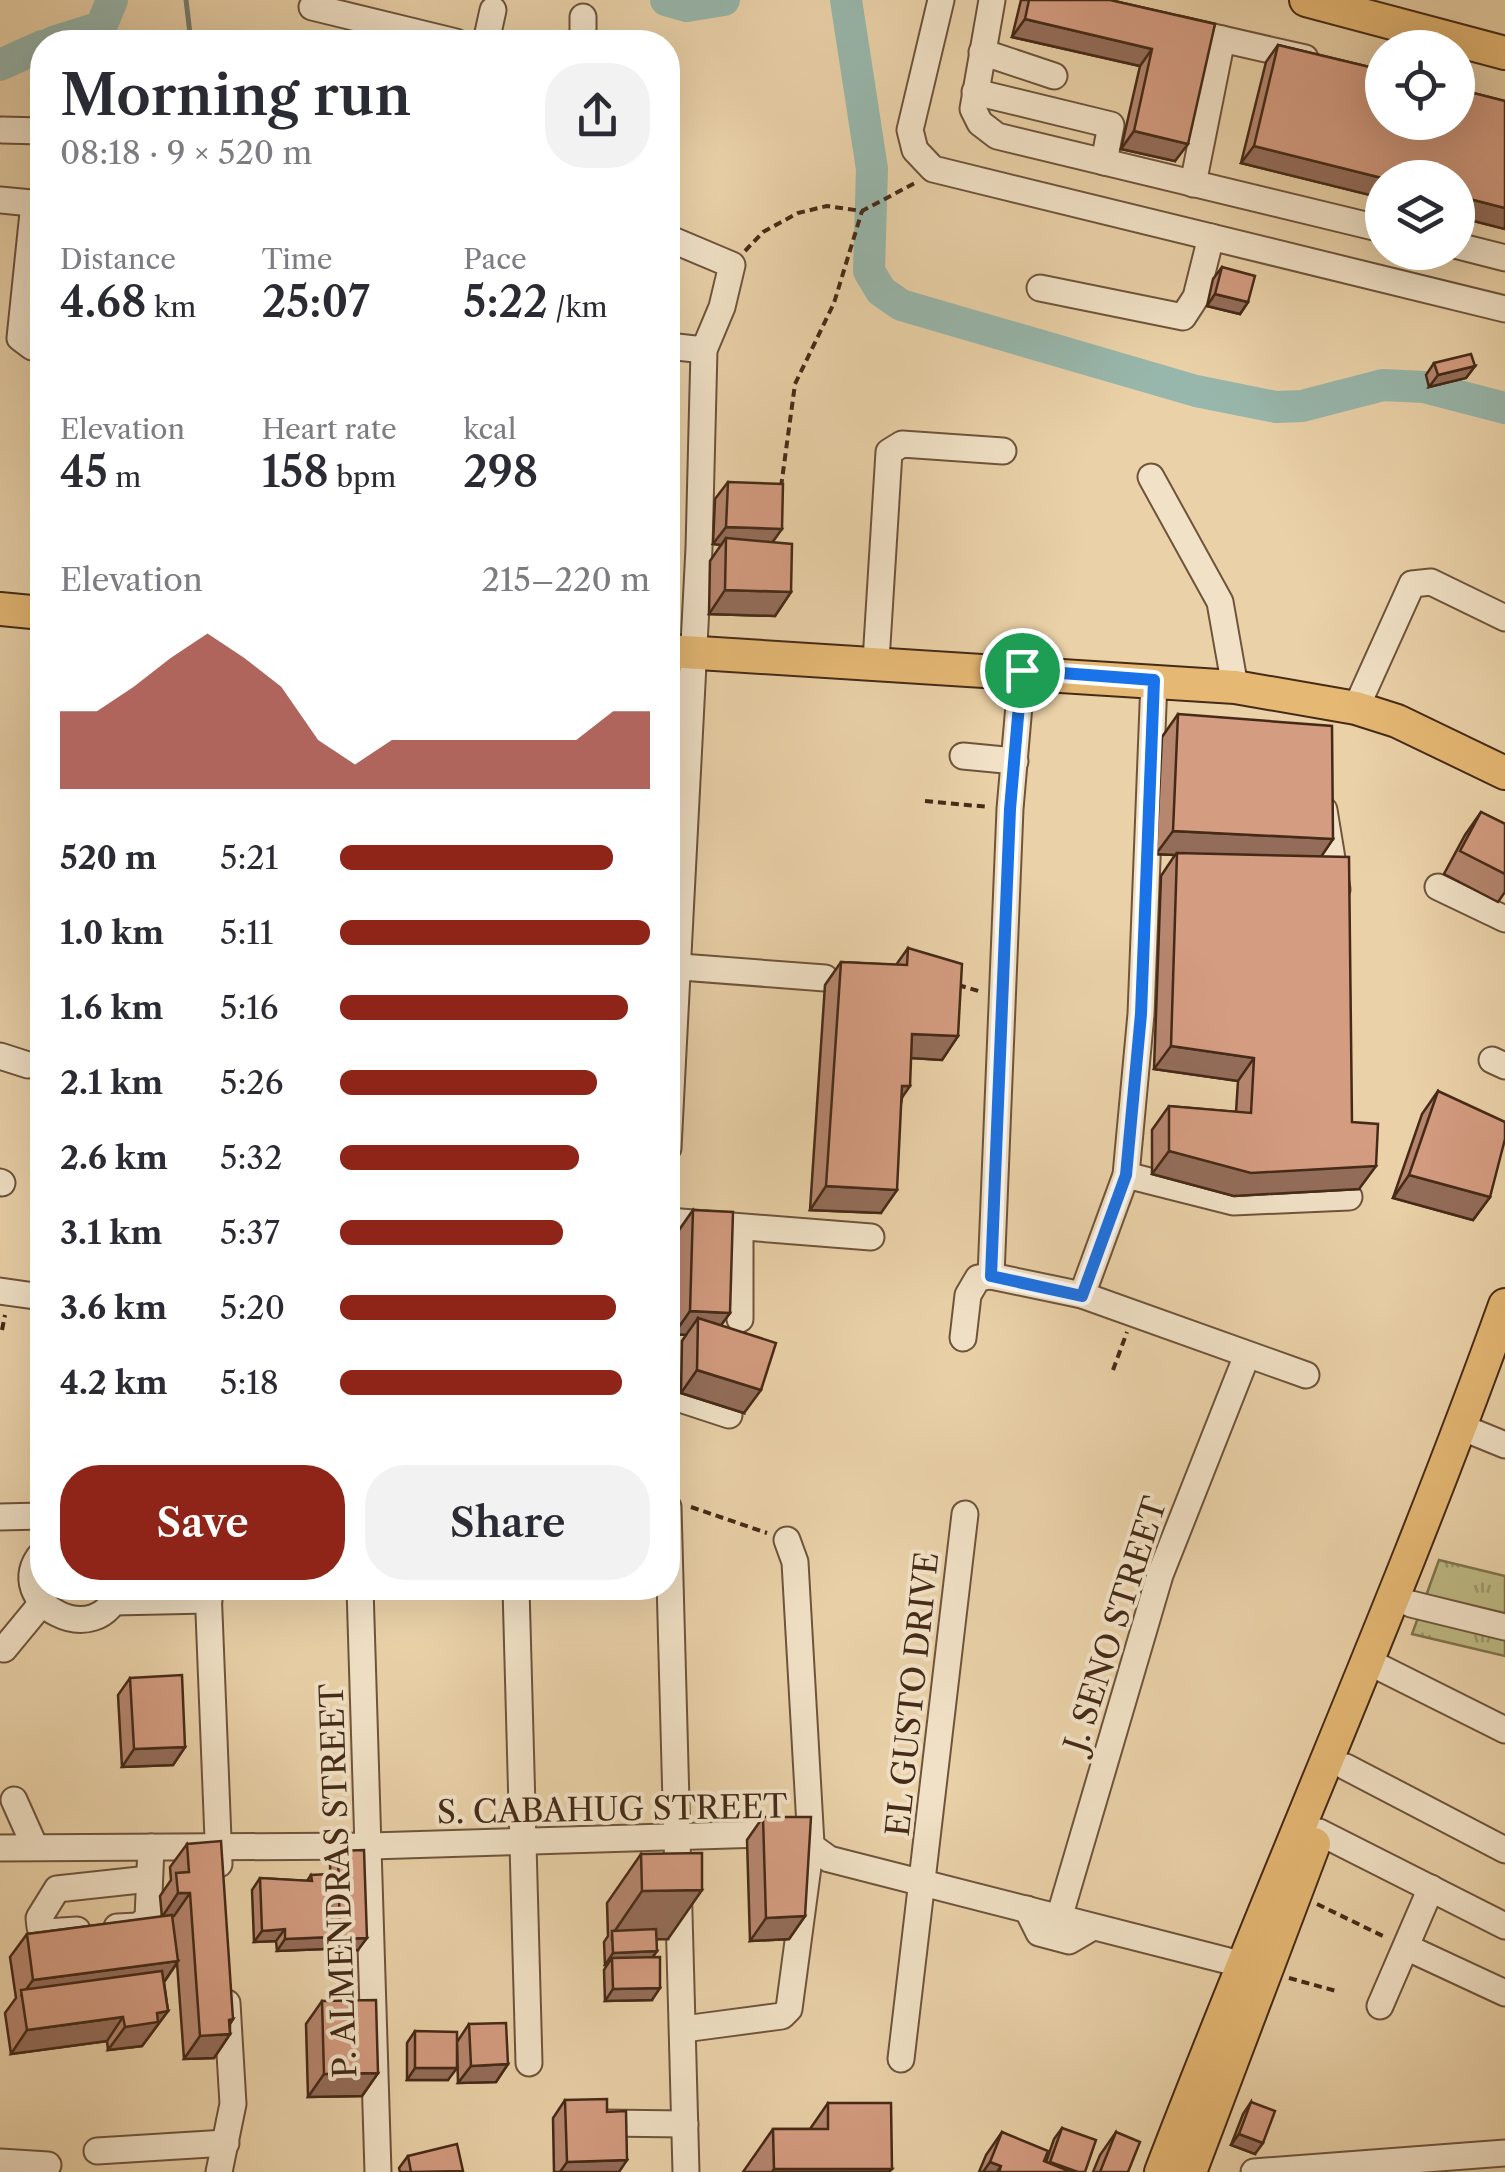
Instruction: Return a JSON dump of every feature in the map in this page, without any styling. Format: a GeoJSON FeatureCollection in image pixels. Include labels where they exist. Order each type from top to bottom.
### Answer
{"type":"FeatureCollection","features":[{"type":"Feature","properties":{"kind":"main road"},"geometry":{"type":"LineString","coordinates":[[1306,0],[1344,4],[1505,53]]}},
{"type":"Feature","properties":{"kind":"main road"},"geometry":{"type":"LineString","coordinates":[[0,609],[30,611]]}},
{"type":"Feature","properties":{"kind":"main road"},"geometry":{"type":"LineString","coordinates":[[680,652],[1022,670],[1235,687],[1316,709],[1356,708],[1398,722],[1505,773]]}},
{"type":"Feature","properties":{"kind":"main road"},"geometry":{"type":"LineString","coordinates":[[1161,2172],[1253,1967],[1375,1665],[1482,1435],[1505,1305]]}},
{"type":"Feature","properties":{"kind":"main road"},"geometry":{"type":"LineString","coordinates":[[1190,2172],[1253,1967],[1295,1894],[1346,1767],[1375,1665],[1410,1604],[1505,1372]]}},
{"type":"Feature","properties":{"kind":"street"},"geometry":{"type":"LineString","coordinates":[[942,0],[910,130],[915,150],[933,169],[1505,309]]}},
{"type":"Feature","properties":{"kind":"street"},"geometry":{"type":"LineString","coordinates":[[992,0],[973,109],[980,124],[997,136],[1365,225]]}},
{"type":"Feature","properties":{"kind":"street"},"geometry":{"type":"LineString","coordinates":[[312,7],[407,30]]}},
{"type":"Feature","properties":{"kind":"street"},"geometry":{"type":"LineString","coordinates":[[488,30],[492,10]]}},
{"type":"Feature","properties":{"kind":"street"},"geometry":{"type":"LineString","coordinates":[[1151,23],[1329,64]]}},
{"type":"Feature","properties":{"kind":"street"},"geometry":{"type":"LineString","coordinates":[[1193,184],[1222,39]]}},
{"type":"Feature","properties":{"kind":"street"},"geometry":{"type":"LineString","coordinates":[[982,52],[1054,76]]}},
{"type":"Feature","properties":{"kind":"street"},"geometry":{"type":"LineString","coordinates":[[975,92],[1111,125],[1104,162]]}},
{"type":"Feature","properties":{"kind":"street"},"geometry":{"type":"LineString","coordinates":[[2,130],[30,131]]}},
{"type":"Feature","properties":{"kind":"street"},"geometry":{"type":"LineString","coordinates":[[0,200],[30,202]]}},
{"type":"Feature","properties":{"kind":"street"},"geometry":{"type":"LineString","coordinates":[[1040,288],[1184,316],[1196,297],[1211,237]]}},
{"type":"Feature","properties":{"kind":"street"},"geometry":{"type":"LineString","coordinates":[[680,243],[732,266],[722,307],[704,350],[680,652]]}},
{"type":"Feature","properties":{"kind":"street"},"geometry":{"type":"LineString","coordinates":[[1475,250],[1505,258]]}},
{"type":"Feature","properties":{"kind":"street"},"geometry":{"type":"LineString","coordinates":[[30,263],[20,338],[30,346]]}},
{"type":"Feature","properties":{"kind":"street"},"geometry":{"type":"LineString","coordinates":[[680,347],[704,350]]}},
{"type":"Feature","properties":{"kind":"street"},"geometry":{"type":"LineString","coordinates":[[876,661],[889,452],[902,444],[1003,450]]}},
{"type":"Feature","properties":{"kind":"street"},"geometry":{"type":"LineString","coordinates":[[1151,476],[1220,602],[1235,687]]}},
{"type":"Feature","properties":{"kind":"street"},"geometry":{"type":"LineString","coordinates":[[1356,708],[1412,584],[1431,582],[1505,618]]}},
{"type":"Feature","properties":{"kind":"street"},"geometry":{"type":"LineString","coordinates":[[991,1276],[1010,809],[1022,670]]}},
{"type":"Feature","properties":{"kind":"street"},"geometry":{"type":"LineString","coordinates":[[1082,1296],[1126,1175],[1154,864],[1154,680]]}},
{"type":"Feature","properties":{"kind":"street"},"geometry":{"type":"LineString","coordinates":[[962,756],[1014,761]]}},
{"type":"Feature","properties":{"kind":"street"},"geometry":{"type":"LineString","coordinates":[[1322,793],[1326,869],[1338,917]]}},
{"type":"Feature","properties":{"kind":"street"},"geometry":{"type":"LineString","coordinates":[[1438,888],[1505,919]]}},
{"type":"Feature","properties":{"kind":"street"},"geometry":{"type":"LineString","coordinates":[[680,967],[825,978]]}},
{"type":"Feature","properties":{"kind":"street"},"geometry":{"type":"LineString","coordinates":[[0,1056],[28,1065]]}},
{"type":"Feature","properties":{"kind":"street"},"geometry":{"type":"LineString","coordinates":[[1126,1175],[1233,1202],[1349,1197]]}},
{"type":"Feature","properties":{"kind":"street"},"geometry":{"type":"LineString","coordinates":[[680,1222],[871,1237]]}},
{"type":"Feature","properties":{"kind":"street"},"geometry":{"type":"LineString","coordinates":[[740,1228],[740,1320]]}},
{"type":"Feature","properties":{"kind":"street"},"geometry":{"type":"LineString","coordinates":[[963,1338],[968,1295],[978,1278],[991,1276],[1082,1296],[1306,1376]]}},
{"type":"Feature","properties":{"kind":"street"},"geometry":{"type":"LineString","coordinates":[[0,1290],[30,1295]]}},
{"type":"Feature","properties":{"kind":"street","name":"J. SENO STREET"},"geometry":{"type":"LineString","coordinates":[[1059,1918],[1160,1575],[1248,1354]]}},
{"type":"Feature","properties":{"kind":"street"},"geometry":{"type":"LineString","coordinates":[[680,1399],[729,1415]]}},
{"type":"Feature","properties":{"kind":"street","name":"EL GUSTO DRIVE"},"geometry":{"type":"LineString","coordinates":[[901,2058],[965,1514]]}},
{"type":"Feature","properties":{"kind":"street"},"geometry":{"type":"LineString","coordinates":[[0,1517],[30,1516]]}},
{"type":"Feature","properties":{"kind":"street"},"geometry":{"type":"LineString","coordinates":[[684,2029],[787,2013],[811,1844],[795,1562],[787,1540]]}},
{"type":"Feature","properties":{"kind":"street"},"geometry":{"type":"LineString","coordinates":[[33,1600],[37,1609],[55,1618],[88,1616],[109,1600]]}},
{"type":"Feature","properties":{"kind":"street"},"geometry":{"type":"LineString","coordinates":[[208,1600],[221,1888]]}},
{"type":"Feature","properties":{"kind":"street","name":"P. ALMENDRAS STREET"},"geometry":{"type":"LineString","coordinates":[[361,1600],[378,2172]]}},
{"type":"Feature","properties":{"kind":"street"},"geometry":{"type":"LineString","coordinates":[[516,1600],[529,2063]]}},
{"type":"Feature","properties":{"kind":"street"},"geometry":{"type":"LineString","coordinates":[[676,1600],[686,2172]]}},
{"type":"Feature","properties":{"kind":"street"},"geometry":{"type":"LineString","coordinates":[[1410,1604],[1505,1627]]}},
{"type":"Feature","properties":{"kind":"street"},"geometry":{"type":"LineString","coordinates":[[4,1649],[37,1609]]}},
{"type":"Feature","properties":{"kind":"street"},"geometry":{"type":"LineString","coordinates":[[1375,1665],[1505,1730]]}},
{"type":"Feature","properties":{"kind":"street"},"geometry":{"type":"LineString","coordinates":[[1346,1767],[1505,1850]]}},
{"type":"Feature","properties":{"kind":"street"},"geometry":{"type":"LineString","coordinates":[[14,1800],[35,1847]]}},
{"type":"Feature","properties":{"kind":"street"},"geometry":{"type":"LineString","coordinates":[[1318,1832],[1505,1926]]}},
{"type":"Feature","properties":{"kind":"street","name":"S. CABAHUG STREET"},"geometry":{"type":"LineString","coordinates":[[0,1848],[218,1849],[793,1833],[829,1859],[1253,1967]]}},
{"type":"Feature","properties":{"kind":"street"},"geometry":{"type":"LineString","coordinates":[[149,1879],[151,1846]]}},
{"type":"Feature","properties":{"kind":"street"},"geometry":{"type":"LineString","coordinates":[[1380,2006],[1431,1888]]}},
{"type":"Feature","properties":{"kind":"street"},"geometry":{"type":"LineString","coordinates":[[1027,1909],[1040,1933],[1069,1941],[1092,1926]]}},
{"type":"Feature","properties":{"kind":"street"},"geometry":{"type":"LineString","coordinates":[[1406,1946],[1505,1993]]}},
{"type":"Feature","properties":{"kind":"street"},"geometry":{"type":"LineString","coordinates":[[219,2172],[233,2104],[226,1986]]}},
{"type":"Feature","properties":{"kind":"street"},"geometry":{"type":"LineString","coordinates":[[605,2123],[685,2124]]}},
{"type":"Feature","properties":{"kind":"street"},"geometry":{"type":"LineString","coordinates":[[98,2151],[226,2143]]}},
{"type":"Feature","properties":{"kind":"street"},"geometry":{"type":"LineString","coordinates":[[1254,2172],[1374,2168],[1505,2153]]}},
{"type":"Feature","properties":{"kind":"street"},"geometry":{"type":"LineString","coordinates":[[0,2162],[48,2165]]}},
{"type":"Feature","properties":{"kind":"path"},"geometry":{"type":"LineString","coordinates":[[732,266],[763,232],[798,213],[827,206],[865,209],[909,188]]}},
{"type":"Feature","properties":{"kind":"path"},"geometry":{"type":"LineString","coordinates":[[780,499],[795,384],[834,303],[865,209]]}},
{"type":"Feature","properties":{"kind":"path"},"geometry":{"type":"LineString","coordinates":[[924,801],[1010,809]]}},
{"type":"Feature","properties":{"kind":"path"},"geometry":{"type":"LineString","coordinates":[[952,984],[1002,997]]}},
{"type":"Feature","properties":{"kind":"path"},"geometry":{"type":"LineString","coordinates":[[1113,1370],[1134,1314]]}},
{"type":"Feature","properties":{"kind":"path"},"geometry":{"type":"LineString","coordinates":[[680,1507],[787,1540]]}},
{"type":"Feature","properties":{"kind":"path"},"geometry":{"type":"LineString","coordinates":[[1295,1894],[1406,1946]]}},
{"type":"Feature","properties":{"kind":"path"},"geometry":{"type":"LineString","coordinates":[[1253,1967],[1336,1991]]}},
{"type":"Feature","properties":{"kind":"green space"},"geometry":{"type":"Polygon","coordinates":[[[1439,1560],[1505,1576],[1505,1656],[1412,1634],[1439,1560]]]}},
{"type":"Feature","properties":{"kind":"building"},"geometry":{"type":"Polygon","coordinates":[[[1029,0],[1110,0],[1215,24],[1188,144],[1134,131],[1152,49],[1025,19],[1029,0]]]}},
{"type":"Feature","properties":{"kind":"building"},"geometry":{"type":"Polygon","coordinates":[[[1278,45],[1365,66],[1365,140],[1475,140],[1475,93],[1505,101],[1505,208],[1475,200],[1475,160],[1365,160],[1365,174],[1254,146],[1278,45]]]}},
{"type":"Feature","properties":{"kind":"building"},"geometry":{"type":"Polygon","coordinates":[[[1222,267],[1255,276],[1248,302],[1215,294],[1222,267]]]}},
{"type":"Feature","properties":{"kind":"building"},"geometry":{"type":"Polygon","coordinates":[[[1471,354],[1475,366],[1438,375],[1434,363],[1471,354]]]}},
{"type":"Feature","properties":{"kind":"building"},"geometry":{"type":"Polygon","coordinates":[[[728,482],[783,484],[782,529],[726,527],[728,482]]]}},
{"type":"Feature","properties":{"kind":"building"},"geometry":{"type":"Polygon","coordinates":[[[726,538],[792,544],[791,592],[725,590],[726,538]]]}},
{"type":"Feature","properties":{"kind":"building"},"geometry":{"type":"Polygon","coordinates":[[[1178,714],[1332,726],[1333,839],[1173,831],[1178,714]]]}},
{"type":"Feature","properties":{"kind":"building"},"geometry":{"type":"Polygon","coordinates":[[[1481,812],[1505,824],[1505,874],[1460,851],[1481,812]]]}},
{"type":"Feature","properties":{"kind":"building"},"geometry":{"type":"Polygon","coordinates":[[[1177,853],[1349,857],[1352,1122],[1378,1124],[1376,1166],[1251,1173],[1169,1151],[1169,1106],[1251,1113],[1254,1058],[1171,1046],[1177,853]]]}},
{"type":"Feature","properties":{"kind":"building"},"geometry":{"type":"Polygon","coordinates":[[[908,948],[962,964],[958,1036],[912,1034],[910,1086],[902,1086],[897,1190],[826,1186],[841,962],[907,965],[908,948]]]}},
{"type":"Feature","properties":{"kind":"building"},"geometry":{"type":"Polygon","coordinates":[[[1438,1091],[1505,1122],[1505,1139],[1490,1197],[1409,1175],[1438,1091]]]}},
{"type":"Feature","properties":{"kind":"building"},"geometry":{"type":"Polygon","coordinates":[[[693,1210],[733,1212],[730,1313],[690,1311],[693,1210]]]}},
{"type":"Feature","properties":{"kind":"building"},"geometry":{"type":"Polygon","coordinates":[[[698,1318],[776,1343],[761,1390],[697,1370],[698,1318]]]}},
{"type":"Feature","properties":{"kind":"building"},"geometry":{"type":"Polygon","coordinates":[[[182,1675],[185,1747],[134,1749],[130,1678],[182,1675]]]}},
{"type":"Feature","properties":{"kind":"building"},"geometry":{"type":"Polygon","coordinates":[[[763,1817],[811,1817],[805,1916],[766,1918],[763,1817]]]}},
{"type":"Feature","properties":{"kind":"building"},"geometry":{"type":"Polygon","coordinates":[[[221,1841],[233,2019],[229,2020],[230,2034],[200,2036],[190,1893],[178,1893],[176,1873],[189,1872],[187,1844],[221,1841]]]}},
{"type":"Feature","properties":{"kind":"building"},"geometry":{"type":"Polygon","coordinates":[[[364,1850],[367,1938],[340,1939],[338,1851],[364,1850]]]}},
{"type":"Feature","properties":{"kind":"building"},"geometry":{"type":"Polygon","coordinates":[[[702,1853],[702,1890],[642,1891],[641,1854],[702,1853]]]}},
{"type":"Feature","properties":{"kind":"building"},"geometry":{"type":"Polygon","coordinates":[[[329,1874],[332,1937],[285,1939],[285,1929],[262,1931],[260,1878],[312,1881],[311,1875],[329,1874]]]}},
{"type":"Feature","properties":{"kind":"building"},"geometry":{"type":"Polygon","coordinates":[[[172,1915],[178,1961],[33,1980],[27,1934],[172,1915]]]}},
{"type":"Feature","properties":{"kind":"building"},"geometry":{"type":"Polygon","coordinates":[[[656,1929],[657,1951],[613,1953],[612,1931],[656,1929]]]}},
{"type":"Feature","properties":{"kind":"building"},"geometry":{"type":"Polygon","coordinates":[[[660,1957],[660,1988],[613,1989],[612,1958],[660,1957]]]}},
{"type":"Feature","properties":{"kind":"building"},"geometry":{"type":"Polygon","coordinates":[[[162,1971],[168,2011],[157,2013],[158,2022],[125,2027],[123,2017],[27,2030],[21,1990],[162,1971]]]}},
{"type":"Feature","properties":{"kind":"building"},"geometry":{"type":"Polygon","coordinates":[[[376,2000],[378,2073],[324,2074],[322,2001],[376,2000]]]}},
{"type":"Feature","properties":{"kind":"building"},"geometry":{"type":"Polygon","coordinates":[[[506,2023],[508,2064],[471,2066],[469,2024],[506,2023]]]}},
{"type":"Feature","properties":{"kind":"building"},"geometry":{"type":"Polygon","coordinates":[[[415,2031],[457,2032],[457,2068],[415,2068],[415,2031]]]}},
{"type":"Feature","properties":{"kind":"building"},"geometry":{"type":"Polygon","coordinates":[[[607,2099],[607,2112],[626,2111],[627,2160],[567,2162],[565,2100],[607,2099]]]}},
{"type":"Feature","properties":{"kind":"building"},"geometry":{"type":"Polygon","coordinates":[[[1251,2102],[1275,2111],[1263,2143],[1239,2134],[1251,2102]]]}},
{"type":"Feature","properties":{"kind":"building"},"geometry":{"type":"Polygon","coordinates":[[[828,2103],[891,2103],[892,2169],[774,2169],[773,2129],[828,2129],[828,2103]]]}},
{"type":"Feature","properties":{"kind":"building"},"geometry":{"type":"Polygon","coordinates":[[[1062,2128],[1096,2140],[1085,2172],[1050,2162],[1062,2128]]]}},
{"type":"Feature","properties":{"kind":"building"},"geometry":{"type":"Polygon","coordinates":[[[1002,2132],[1048,2151],[1044,2161],[1071,2172],[999,2172],[1001,2166],[990,2162],[1002,2132]]]}},
{"type":"Feature","properties":{"kind":"building"},"geometry":{"type":"Polygon","coordinates":[[[1116,2132],[1140,2142],[1128,2172],[1100,2172],[1116,2132]]]}},
{"type":"Feature","properties":{"kind":"building"},"geometry":{"type":"Polygon","coordinates":[[[457,2144],[463,2171],[411,2172],[408,2156],[457,2144]]]}},
{"type":"Feature","properties":{"kind":"waterway"},"geometry":{"type":"LineString","coordinates":[[91,30],[101,27],[112,0]]}},
{"type":"Feature","properties":{"kind":"waterway"},"geometry":{"type":"LineString","coordinates":[[186,0],[190,30]]}},
{"type":"Feature","properties":{"kind":"waterway"},"geometry":{"type":"LineString","coordinates":[[666,0],[687,6],[724,0]]}},
{"type":"Feature","properties":{"kind":"waterway"},"geometry":{"type":"LineString","coordinates":[[846,0],[872,169],[869,271],[881,291],[901,305],[1196,391],[1276,407],[1302,406],[1383,385],[1424,387],[1505,408]]}},
{"type":"Feature","properties":{"kind":"waterway"},"geometry":{"type":"LineString","coordinates":[[0,65],[30,51]]}},
{"type":"Feature","properties":{"kind":"route"},"geometry":{"type":"LineString","coordinates":[[1022,670],[1154,680],[1141,1014],[1126,1175],[1082,1296],[991,1276],[1010,809],[1022,670]]}}]}
